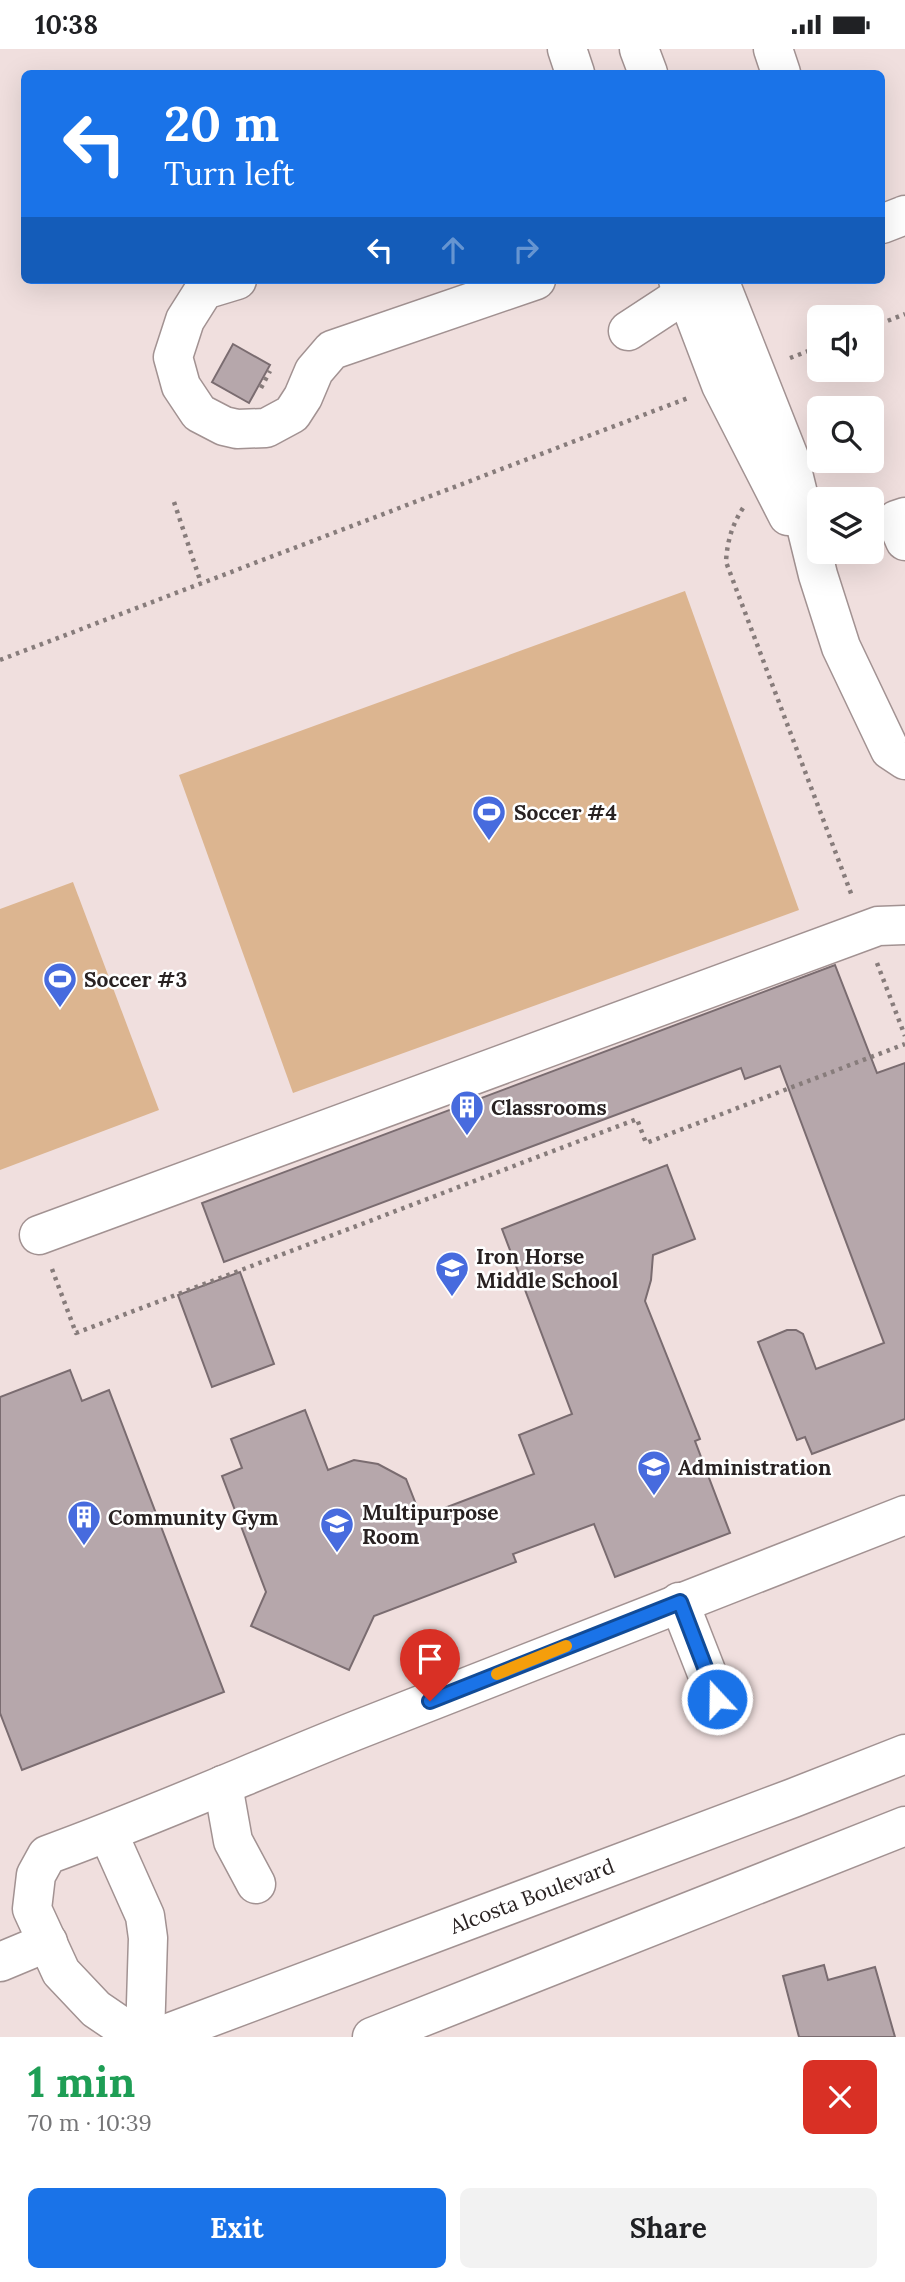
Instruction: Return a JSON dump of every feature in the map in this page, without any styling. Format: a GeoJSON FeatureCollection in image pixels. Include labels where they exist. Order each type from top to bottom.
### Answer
{"type":"FeatureCollection","features":[{"type":"Feature","properties":{"kind":"main road"},"geometry":{"type":"LineString","coordinates":[[567,49],[574,70]]}},
{"type":"Feature","properties":{"kind":"main road"},"geometry":{"type":"LineString","coordinates":[[639,49],[647,70]]}},
{"type":"Feature","properties":{"kind":"main road"},"geometry":{"type":"LineString","coordinates":[[773,49],[780,70]]}},
{"type":"Feature","properties":{"kind":"main road"},"geometry":{"type":"LineString","coordinates":[[885,223],[905,215]]}},
{"type":"Feature","properties":{"kind":"main road"},"geometry":{"type":"LineString","coordinates":[[224,284],[204,290],[185,320],[173,357],[181,386],[199,413],[224,426],[237,429],[267,428],[292,414],[314,371],[332,350],[524,284]]}},
{"type":"Feature","properties":{"kind":"main road"},"geometry":{"type":"LineString","coordinates":[[628,331],[703,284]]}},
{"type":"Feature","properties":{"kind":"main road"},"geometry":{"type":"LineString","coordinates":[[705,284],[738,378],[768,478],[818,575]]}},
{"type":"Feature","properties":{"kind":"main road"},"geometry":{"type":"LineString","coordinates":[[738,378],[789,457],[818,575],[841,647],[890,750],[905,759]]}},
{"type":"Feature","properties":{"kind":"main road"},"geometry":{"type":"LineString","coordinates":[[905,517],[896,520],[905,541]]}},
{"type":"Feature","properties":{"kind":"main road"},"geometry":{"type":"LineString","coordinates":[[39,1235],[878,926],[905,925]]}},
{"type":"Feature","properties":{"kind":"main road"},"geometry":{"type":"LineString","coordinates":[[138,2037],[96,2009],[61,1972],[32,1909],[36,1875],[47,1855],[108,1833],[455,1691],[905,1515]]}},
{"type":"Feature","properties":{"kind":"main road"},"geometry":{"type":"LineString","coordinates":[[680,1602],[717,1699]]}},
{"type":"Feature","properties":{"kind":"main road","name":"Alcosta Boulevard"},"geometry":{"type":"LineString","coordinates":[[165,2035],[905,1754]]}},
{"type":"Feature","properties":{"kind":"main road"},"geometry":{"type":"LineString","coordinates":[[223,1785],[233,1841],[256,1884]]}},
{"type":"Feature","properties":{"kind":"main road"},"geometry":{"type":"LineString","coordinates":[[372,2037],[905,1826]]}},
{"type":"Feature","properties":{"kind":"main road"},"geometry":{"type":"LineString","coordinates":[[108,1833],[145,1916],[165,2035]]}},
{"type":"Feature","properties":{"kind":"main road"},"geometry":{"type":"LineString","coordinates":[[0,1962],[48,1942]]}},
{"type":"Feature","properties":{"kind":"path"},"geometry":{"type":"LineString","coordinates":[[884,322],[905,314]]}},
{"type":"Feature","properties":{"kind":"path"},"geometry":{"type":"LineString","coordinates":[[0,660],[807,352]]}},
{"type":"Feature","properties":{"kind":"path"},"geometry":{"type":"LineString","coordinates":[[768,478],[749,498],[735,520],[727,544],[726,562],[905,1037]]}},
{"type":"Feature","properties":{"kind":"path"},"geometry":{"type":"LineString","coordinates":[[174,502],[201,583]]}},
{"type":"Feature","properties":{"kind":"path"},"geometry":{"type":"LineString","coordinates":[[39,1235],[76,1333],[636,1119],[646,1143],[905,1044]]}},
{"type":"Feature","properties":{"kind":"shaded area","name":"Soccer #4"},"geometry":{"type":"Polygon","coordinates":[[[685,591],[799,910],[293,1093],[179,775],[685,591]]]}},
{"type":"Feature","properties":{"kind":"shaded area","name":"Soccer #3"},"geometry":{"type":"Polygon","coordinates":[[[73,882],[159,1110],[0,1170],[0,909],[73,882]]]}},
{"type":"Feature","properties":{"kind":"building"},"geometry":{"type":"Polygon","coordinates":[[[233,344],[270,365],[249,403],[212,382],[233,344]]]}},
{"type":"Feature","properties":{"kind":"building"},"geometry":{"type":"Polygon","coordinates":[[[835,965],[877,1073],[905,1063],[905,1419],[812,1454],[805,1437],[797,1440],[758,1342],[787,1330],[796,1330],[803,1334],[816,1369],[884,1343],[780,1066],[745,1079],[741,1068],[224,1262],[202,1203],[835,965]]]}},
{"type":"Feature","properties":{"kind":"building"},"geometry":{"type":"Polygon","coordinates":[[[667,1165],[695,1239],[653,1255],[651,1280],[645,1301],[700,1439],[695,1441],[730,1533],[615,1577],[594,1524],[513,1554],[516,1562],[374,1616],[349,1670],[251,1626],[266,1592],[222,1476],[242,1468],[231,1439],[305,1410],[328,1470],[354,1460],[378,1464],[406,1479],[421,1517],[534,1474],[519,1435],[572,1414],[502,1229],[667,1165]]]}},
{"type":"Feature","properties":{"kind":"building"},"geometry":{"type":"Polygon","coordinates":[[[240,1272],[274,1364],[212,1387],[178,1295],[240,1272]]]}},
{"type":"Feature","properties":{"kind":"building","name":"Community Gym"},"geometry":{"type":"Polygon","coordinates":[[[70,1370],[82,1401],[109,1390],[224,1692],[22,1770],[0,1713],[0,1397],[70,1370]]]}},
{"type":"Feature","properties":{"kind":"building"},"geometry":{"type":"Polygon","coordinates":[[[824,1965],[828,1980],[875,1967],[895,2037],[799,2037],[783,1976],[824,1965]]]}},
{"type":"Feature","properties":{"kind":"slow traffic"},"geometry":{"type":"LineString","coordinates":[[497,1674],[566,1646]]}},
{"type":"Feature","properties":{"kind":"place","name":"Soccer #4"},"geometry":{"type":"Point","coordinates":[489,842]}},
{"type":"Feature","properties":{"kind":"place","name":"Soccer #3"},"geometry":{"type":"Point","coordinates":[60,1009]}},
{"type":"Feature","properties":{"kind":"place","name":"Classrooms"},"geometry":{"type":"Point","coordinates":[467,1137]}},
{"type":"Feature","properties":{"kind":"place","name":"Iron Horse Middle School"},"geometry":{"type":"Point","coordinates":[452,1298]}},
{"type":"Feature","properties":{"kind":"place","name":"Administration"},"geometry":{"type":"Point","coordinates":[654,1497]}},
{"type":"Feature","properties":{"kind":"place","name":"Community Gym"},"geometry":{"type":"Point","coordinates":[84,1547]}},
{"type":"Feature","properties":{"kind":"place","name":"Multipurpose Room"},"geometry":{"type":"Point","coordinates":[337,1554]}},
{"type":"Feature","properties":{"kind":"route"},"geometry":{"type":"LineString","coordinates":[[430,1701],[680,1602],[717,1699]]}}]}
